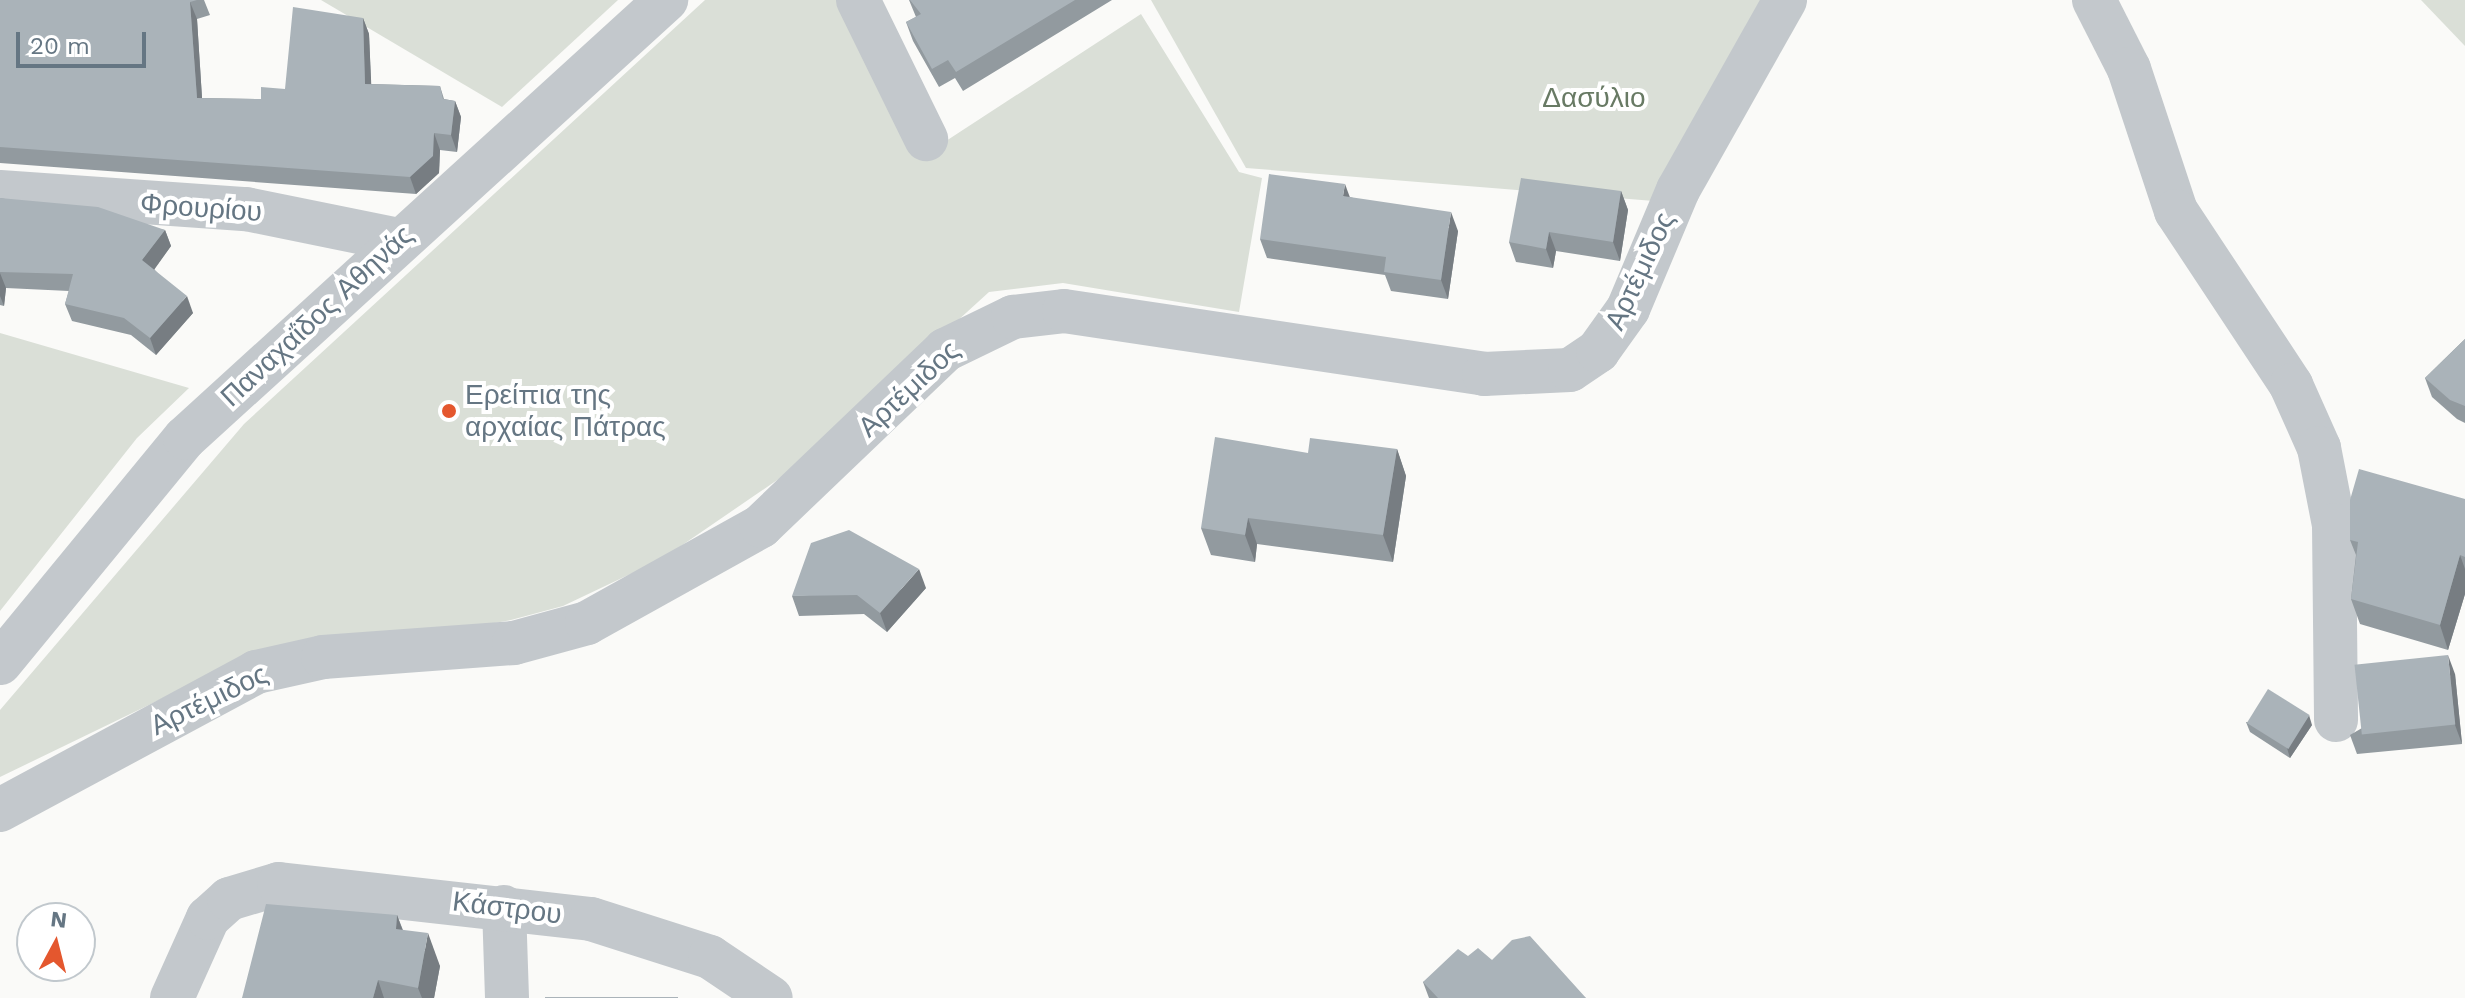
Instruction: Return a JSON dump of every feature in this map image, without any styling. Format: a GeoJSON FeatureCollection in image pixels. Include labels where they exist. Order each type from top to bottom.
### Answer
{"type":"FeatureCollection","features":[{"type":"Feature","properties":{"kind":"street","name":"Παναχαΐδος Αθηνάς"},"geometry":{"type":"LineString","coordinates":[[0,663],[185,438],[666,0]]}},
{"type":"Feature","properties":{"kind":"street"},"geometry":{"type":"LineString","coordinates":[[858,0],[926,139]]}},
{"type":"Feature","properties":{"kind":"street","name":"Αρτέμιδος"},"geometry":{"type":"LineString","coordinates":[[0,810],[256,672],[323,657],[514,643],[587,623],[761,526],[945,350],[1013,317],[1078,313],[1484,374],[1570,370],[1598,351],[1628,309],[1678,190],[1785,0]]}},
{"type":"Feature","properties":{"kind":"street"},"geometry":{"type":"LineString","coordinates":[[2094,0],[2129,69],[2176,211],[2291,385],[2319,448],[2334,525],[2336,720]]}},
{"type":"Feature","properties":{"kind":"street","name":"Φρουρίου"},"geometry":{"type":"LineString","coordinates":[[0,192],[246,209],[399,240]]}},
{"type":"Feature","properties":{"kind":"street","name":"Κάστρου"},"geometry":{"type":"LineString","coordinates":[[172,998],[198,934],[229,899],[279,884],[504,907],[649,934],[710,957],[771,998]]}},
{"type":"Feature","properties":{"kind":"street"},"geometry":{"type":"LineString","coordinates":[[504,907],[507,998]]}},
{"type":"Feature","properties":{"kind":"green space"},"geometry":{"type":"Polygon","coordinates":[[[321,0],[618,0],[502,107],[321,0]]]}},
{"type":"Feature","properties":{"kind":"green space"},"geometry":{"type":"Polygon","coordinates":[[[705,0],[840,0],[923,156],[1141,14],[1239,172],[1262,178],[1239,312],[1063,283],[989,292],[799,465],[662,559],[563,606],[511,620],[217,672],[0,777],[0,710],[244,424],[705,0]]]}},
{"type":"Feature","properties":{"kind":"green space","name":"Δασύλιο"},"geometry":{"type":"Polygon","coordinates":[[[1151,0],[1763,0],[1654,201],[1246,168],[1151,0]]]}},
{"type":"Feature","properties":{"kind":"green space"},"geometry":{"type":"Polygon","coordinates":[[[2421,0],[2465,0],[2465,46],[2421,0]]]}},
{"type":"Feature","properties":{"kind":"green space"},"geometry":{"type":"Polygon","coordinates":[[[0,333],[189,388],[137,438],[0,611],[0,333]]]}},
{"type":"Feature","properties":{"kind":"building"},"geometry":{"type":"Polygon","coordinates":[[[0,0],[197,0],[190,2],[197,98],[261,99],[261,87],[285,89],[293,7],[363,18],[365,84],[440,86],[443,99],[455,101],[451,135],[434,133],[433,156],[410,177],[0,147],[0,0]]]}},
{"type":"Feature","properties":{"kind":"building"},"geometry":{"type":"Polygon","coordinates":[[[910,0],[1075,0],[956,72],[948,60],[932,69],[906,22],[921,14],[910,0]]]}},
{"type":"Feature","properties":{"kind":"building"},"geometry":{"type":"Polygon","coordinates":[[[1269,174],[1345,184],[1343,196],[1451,212],[1441,280],[1384,272],[1386,257],[1260,239],[1269,174]]]}},
{"type":"Feature","properties":{"kind":"building"},"geometry":{"type":"Polygon","coordinates":[[[1521,178],[1621,191],[1613,242],[1549,232],[1546,249],[1509,242],[1521,178]]]}},
{"type":"Feature","properties":{"kind":"building"},"geometry":{"type":"Polygon","coordinates":[[[0,198],[98,207],[165,230],[142,260],[187,296],[150,338],[124,318],[65,304],[73,274],[0,272],[0,198]]]}},
{"type":"Feature","properties":{"kind":"building"},"geometry":{"type":"Polygon","coordinates":[[[2465,339],[2465,406],[2450,400],[2425,378],[2465,339]]]}},
{"type":"Feature","properties":{"kind":"building"},"geometry":{"type":"Polygon","coordinates":[[[1215,437],[1308,453],[1310,438],[1397,449],[1383,535],[1248,518],[1245,535],[1201,528],[1215,437]]]}},
{"type":"Feature","properties":{"kind":"building"},"geometry":{"type":"Polygon","coordinates":[[[2359,469],[2465,499],[2465,557],[2460,555],[2440,625],[2351,599],[2358,542],[2350,540],[2350,500],[2359,469]]]}},
{"type":"Feature","properties":{"kind":"building"},"geometry":{"type":"Polygon","coordinates":[[[849,530],[919,569],[880,613],[857,595],[792,596],[811,543],[849,530]]]}},
{"type":"Feature","properties":{"kind":"building"},"geometry":{"type":"Polygon","coordinates":[[[2448,655],[2455,725],[2362,734],[2355,665],[2448,655]]]}},
{"type":"Feature","properties":{"kind":"building"},"geometry":{"type":"Polygon","coordinates":[[[2268,689],[2310,715],[2288,749],[2247,723],[2268,689]]]}},
{"type":"Feature","properties":{"kind":"building"},"geometry":{"type":"Polygon","coordinates":[[[266,904],[397,915],[396,929],[428,933],[418,988],[378,980],[373,998],[242,998],[266,904]]]}},
{"type":"Feature","properties":{"kind":"building"},"geometry":{"type":"Polygon","coordinates":[[[1530,936],[1586,998],[1438,998],[1423,982],[1458,949],[1468,956],[1478,948],[1492,960],[1512,940],[1530,936]]]}},
{"type":"Feature","properties":{"kind":"building"},"geometry":{"type":"Polygon","coordinates":[[[545,997],[678,998],[545,998],[545,997]]]}},
{"type":"Feature","properties":{"kind":"place","name":"Ερείπια της αρχαίας Πάτρας"},"geometry":{"type":"Point","coordinates":[449,411]}}]}
